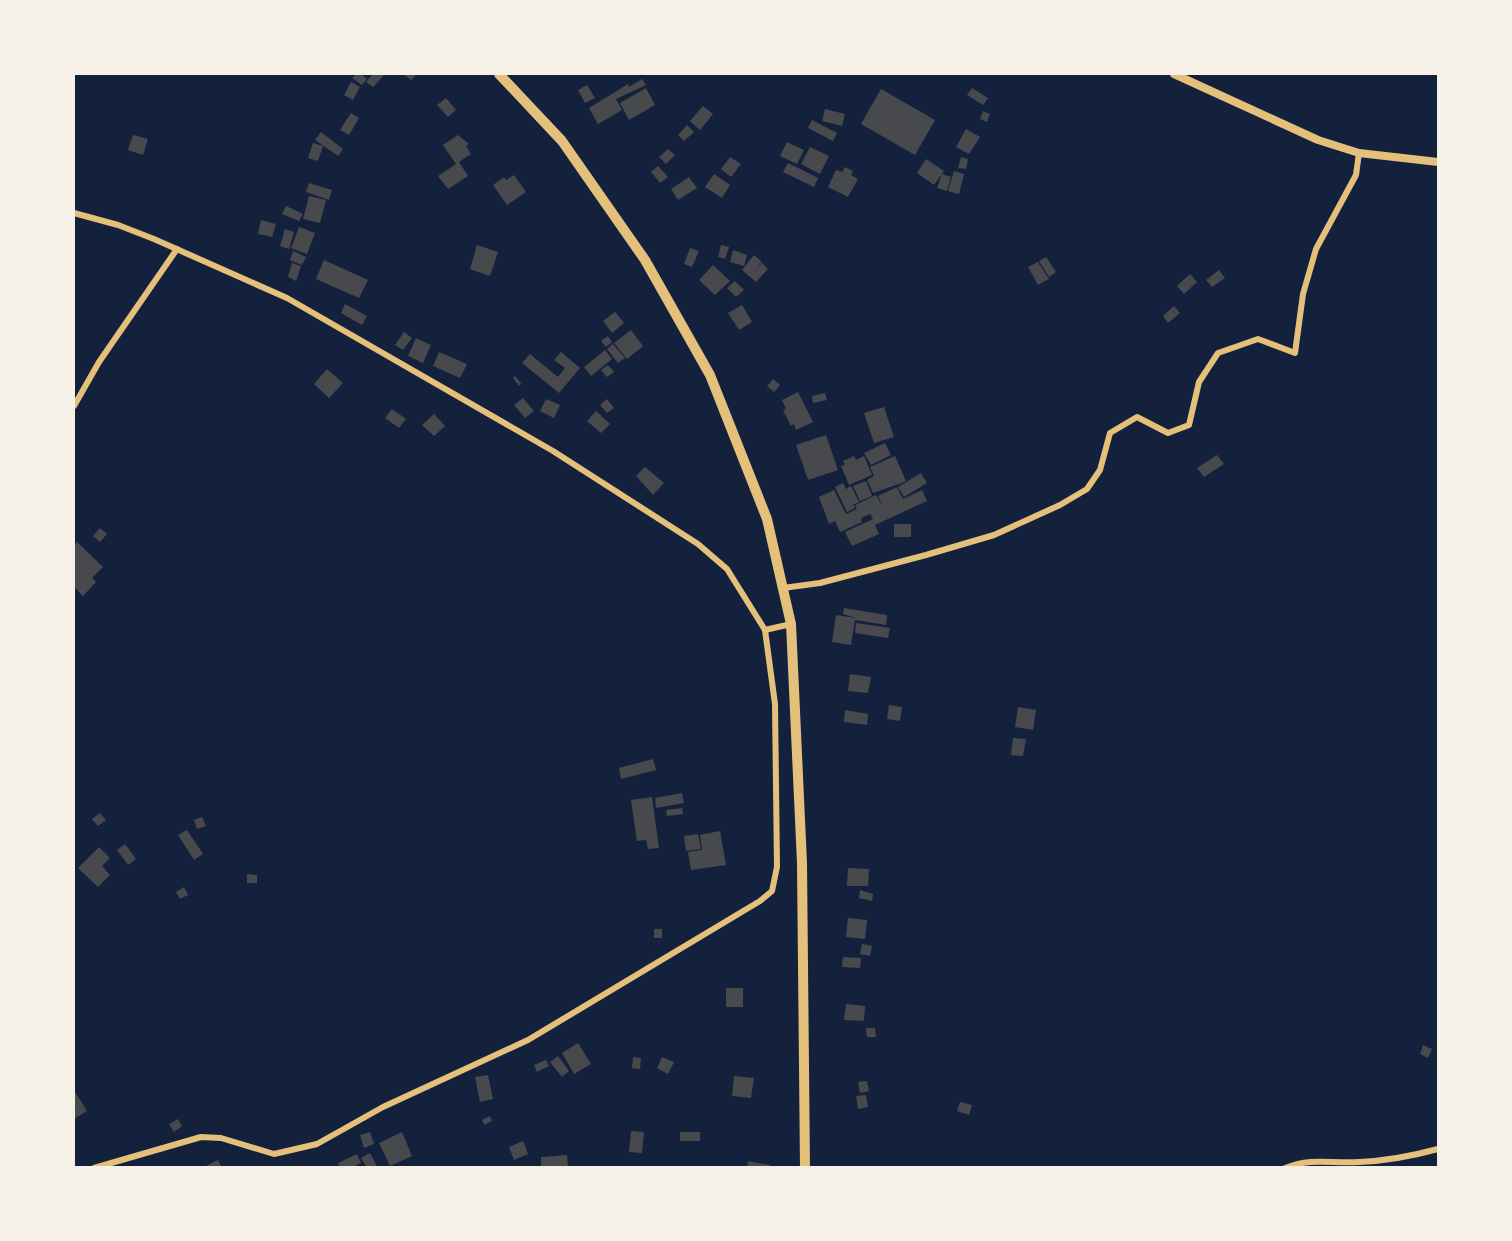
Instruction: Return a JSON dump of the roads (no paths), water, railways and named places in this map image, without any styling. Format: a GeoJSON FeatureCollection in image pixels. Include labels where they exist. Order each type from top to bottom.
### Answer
{"type":"FeatureCollection","features":[{"type":"Feature","properties":{"kind":"main road"},"geometry":{"type":"LineString","coordinates":[[499,74],[562,141],[632,242],[710,375],[767,519],[791,624],[802,863],[805,1167]]}},
{"type":"Feature","properties":{"kind":"street"},"geometry":{"type":"LineString","coordinates":[[1174,74],[1318,140],[1359,153],[1438,162]]}},
{"type":"Feature","properties":{"kind":"street"},"geometry":{"type":"LineString","coordinates":[[783,588],[820,583],[994,535],[1027,517],[1060,505],[1087,489],[1100,470],[1110,433],[1137,417],[1168,433],[1189,425],[1199,382],[1218,353],[1258,339],[1295,353],[1303,294],[1316,249],[1356,175],[1359,153]]}},
{"type":"Feature","properties":{"kind":"street"},"geometry":{"type":"LineString","coordinates":[[74,213],[118,225],[287,298],[554,451],[698,544],[727,569],[765,630],[775,704],[777,867],[772,891],[760,901],[528,1040],[383,1107],[316,1144],[274,1154],[221,1138],[201,1137],[94,1167]]}},
{"type":"Feature","properties":{"kind":"street"},"geometry":{"type":"LineString","coordinates":[[74,405],[99,362],[177,249]]}},
{"type":"Feature","properties":{"kind":"street"},"geometry":{"type":"LineString","coordinates":[[765,630],[791,624]]}},
{"type":"Feature","properties":{"kind":"street"},"geometry":{"type":"LineString","coordinates":[[1285,1167],[1305,1160],[1357,1163],[1404,1158],[1438,1149]]}}]}
